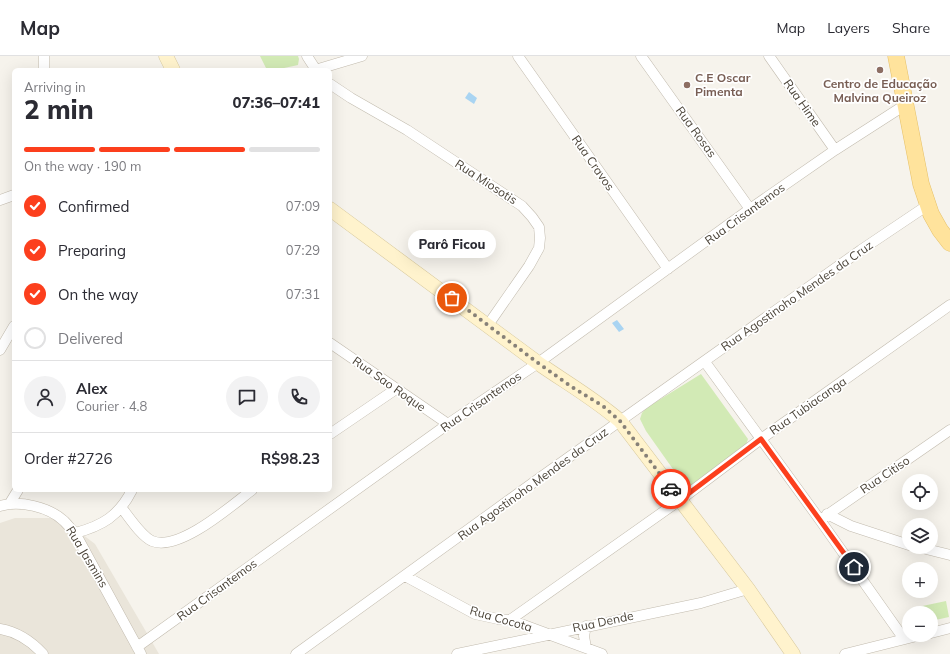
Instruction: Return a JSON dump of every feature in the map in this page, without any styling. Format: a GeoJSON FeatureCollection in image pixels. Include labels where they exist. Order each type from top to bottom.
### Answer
{"type":"FeatureCollection","features":[{"type":"Feature","properties":{"kind":"main road"},"geometry":{"type":"LineString","coordinates":[[896,56],[921,184],[932,214],[940,230],[950,243]]}},
{"type":"Feature","properties":{"kind":"street"},"geometry":{"type":"LineString","coordinates":[[44,56],[44,68]]}},
{"type":"Feature","properties":{"kind":"street"},"geometry":{"type":"LineString","coordinates":[[166,56],[172,68]]}},
{"type":"Feature","properties":{"kind":"street"},"geometry":{"type":"LineString","coordinates":[[307,56],[314,68]]}},
{"type":"Feature","properties":{"kind":"street"},"geometry":{"type":"LineString","coordinates":[[322,68],[362,56]]}},
{"type":"Feature","properties":{"kind":"street","name":"Rua Cravos"},"geometry":{"type":"LineString","coordinates":[[518,56],[668,269]]}},
{"type":"Feature","properties":{"kind":"street","name":"Rua Rosas"},"geometry":{"type":"LineString","coordinates":[[641,56],[750,209]]}},
{"type":"Feature","properties":{"kind":"street","name":"Rua Hime"},"geometry":{"type":"LineString","coordinates":[[769,56],[835,150]]}},
{"type":"Feature","properties":{"kind":"street","name":"Rua Miosotis"},"geometry":{"type":"LineString","coordinates":[[332,85],[407,130],[522,206],[539,228],[539,248],[529,266],[488,325]]}},
{"type":"Feature","properties":{"kind":"street","name":"Rua Crisantemos"},"geometry":{"type":"LineString","coordinates":[[139,650],[448,424],[538,363],[750,209],[835,150],[905,105]]}},
{"type":"Feature","properties":{"kind":"street"},"geometry":{"type":"LineString","coordinates":[[0,200],[12,196]]}},
{"type":"Feature","properties":{"kind":"street","name":"Rua Agostinoho Mendes da Cruz"},"geometry":{"type":"LineString","coordinates":[[296,654],[541,477],[861,250],[928,205]]}},
{"type":"Feature","properties":{"kind":"street"},"geometry":{"type":"LineString","coordinates":[[332,210],[538,363],[572,387],[603,406],[620,421],[748,589],[793,654]]}},
{"type":"Feature","properties":{"kind":"street","name":"Rua Tubiacanga"},"geometry":{"type":"LineString","coordinates":[[510,620],[680,500],[761,439],[950,305]]}},
{"type":"Feature","properties":{"kind":"street"},"geometry":{"type":"LineString","coordinates":[[0,350],[12,329]]}},
{"type":"Feature","properties":{"kind":"street","name":"Rua Sao Roque"},"geometry":{"type":"LineString","coordinates":[[332,344],[448,424]]}},
{"type":"Feature","properties":{"kind":"street"},"geometry":{"type":"LineString","coordinates":[[705,362],[761,439],[824,517],[902,636]]}},
{"type":"Feature","properties":{"kind":"street"},"geometry":{"type":"LineString","coordinates":[[332,433],[396,389]]}},
{"type":"Feature","properties":{"kind":"street","name":"Rua Citiso"},"geometry":{"type":"LineString","coordinates":[[824,517],[950,430]]}},
{"type":"Feature","properties":{"kind":"street"},"geometry":{"type":"LineString","coordinates":[[5,505],[16,492]]}},
{"type":"Feature","properties":{"kind":"street"},"geometry":{"type":"LineString","coordinates":[[75,533],[90,529],[117,513],[131,492]]}},
{"type":"Feature","properties":{"kind":"street"},"geometry":{"type":"LineString","coordinates":[[121,507],[143,534],[151,540],[160,543],[170,542],[181,539],[194,532],[249,492]]}},
{"type":"Feature","properties":{"kind":"street","name":"Rua Jasmins"},"geometry":{"type":"LineString","coordinates":[[5,505],[21,504],[49,512],[64,520],[75,533],[139,650]]}},
{"type":"Feature","properties":{"kind":"street"},"geometry":{"type":"LineString","coordinates":[[824,517],[902,543]]}},
{"type":"Feature","properties":{"kind":"street"},"geometry":{"type":"LineString","coordinates":[[938,552],[950,555]]}},
{"type":"Feature","properties":{"kind":"street","name":"Rua Cocota"},"geometry":{"type":"LineString","coordinates":[[405,576],[475,614],[510,620],[602,654]]}},
{"type":"Feature","properties":{"kind":"street","name":"Rua Dende"},"geometry":{"type":"LineString","coordinates":[[457,654],[701,603],[748,589]]}},
{"type":"Feature","properties":{"kind":"street"},"geometry":{"type":"LineString","coordinates":[[586,626],[584,636],[586,648]]}},
{"type":"Feature","properties":{"kind":"street"},"geometry":{"type":"LineString","coordinates":[[938,631],[950,628]]}},
{"type":"Feature","properties":{"kind":"street"},"geometry":{"type":"LineString","coordinates":[[0,629],[7,630],[25,638],[43,654]]}},
{"type":"Feature","properties":{"kind":"street"},"geometry":{"type":"LineString","coordinates":[[846,654],[902,640]]}},
{"type":"Feature","properties":{"kind":"shaded area"},"geometry":{"type":"Polygon","coordinates":[[[15,518],[61,518],[95,544],[159,654],[0,654],[0,523],[15,518]]]}},
{"type":"Feature","properties":{"kind":"green space"},"geometry":{"type":"Polygon","coordinates":[[[260,56],[298,56],[299,59],[298,65],[284,68],[266,68],[260,56]]]}},
{"type":"Feature","properties":{"kind":"green space"},"geometry":{"type":"Polygon","coordinates":[[[701,374],[748,439],[746,445],[687,489],[646,431],[640,419],[646,408],[701,374]]]}},
{"type":"Feature","properties":{"kind":"green space"},"geometry":{"type":"Polygon","coordinates":[[[946,601],[949,617],[938,619],[938,606],[922,606],[946,601]]]}},
{"type":"Feature","properties":{"kind":"water"},"geometry":{"type":"Polygon","coordinates":[[[469,92],[477,98],[474,104],[465,98],[469,92]]]}},
{"type":"Feature","properties":{"kind":"water"},"geometry":{"type":"Polygon","coordinates":[[[617,320],[624,329],[619,332],[612,323],[617,320]]]}},
{"type":"Feature","properties":{"kind":"way so far"},"geometry":{"type":"LineString","coordinates":[[452,298],[538,363],[572,387],[603,406],[620,421],[671,489]]}},
{"type":"Feature","properties":{"kind":"place","name":"Centro de Educação Malvina Queiroz"},"geometry":{"type":"Point","coordinates":[880,70]}},
{"type":"Feature","properties":{"kind":"place","name":"C.E Oscar Pimenta"},"geometry":{"type":"Point","coordinates":[687,85]}},
{"type":"Feature","properties":{"kind":"place","name":"Parô Ficou"},"geometry":{"type":"Point","coordinates":[452,298]}},
{"type":"Feature","properties":{"kind":"route"},"geometry":{"type":"LineString","coordinates":[[671,489],[680,500],[761,439],[854,567]]}}]}
